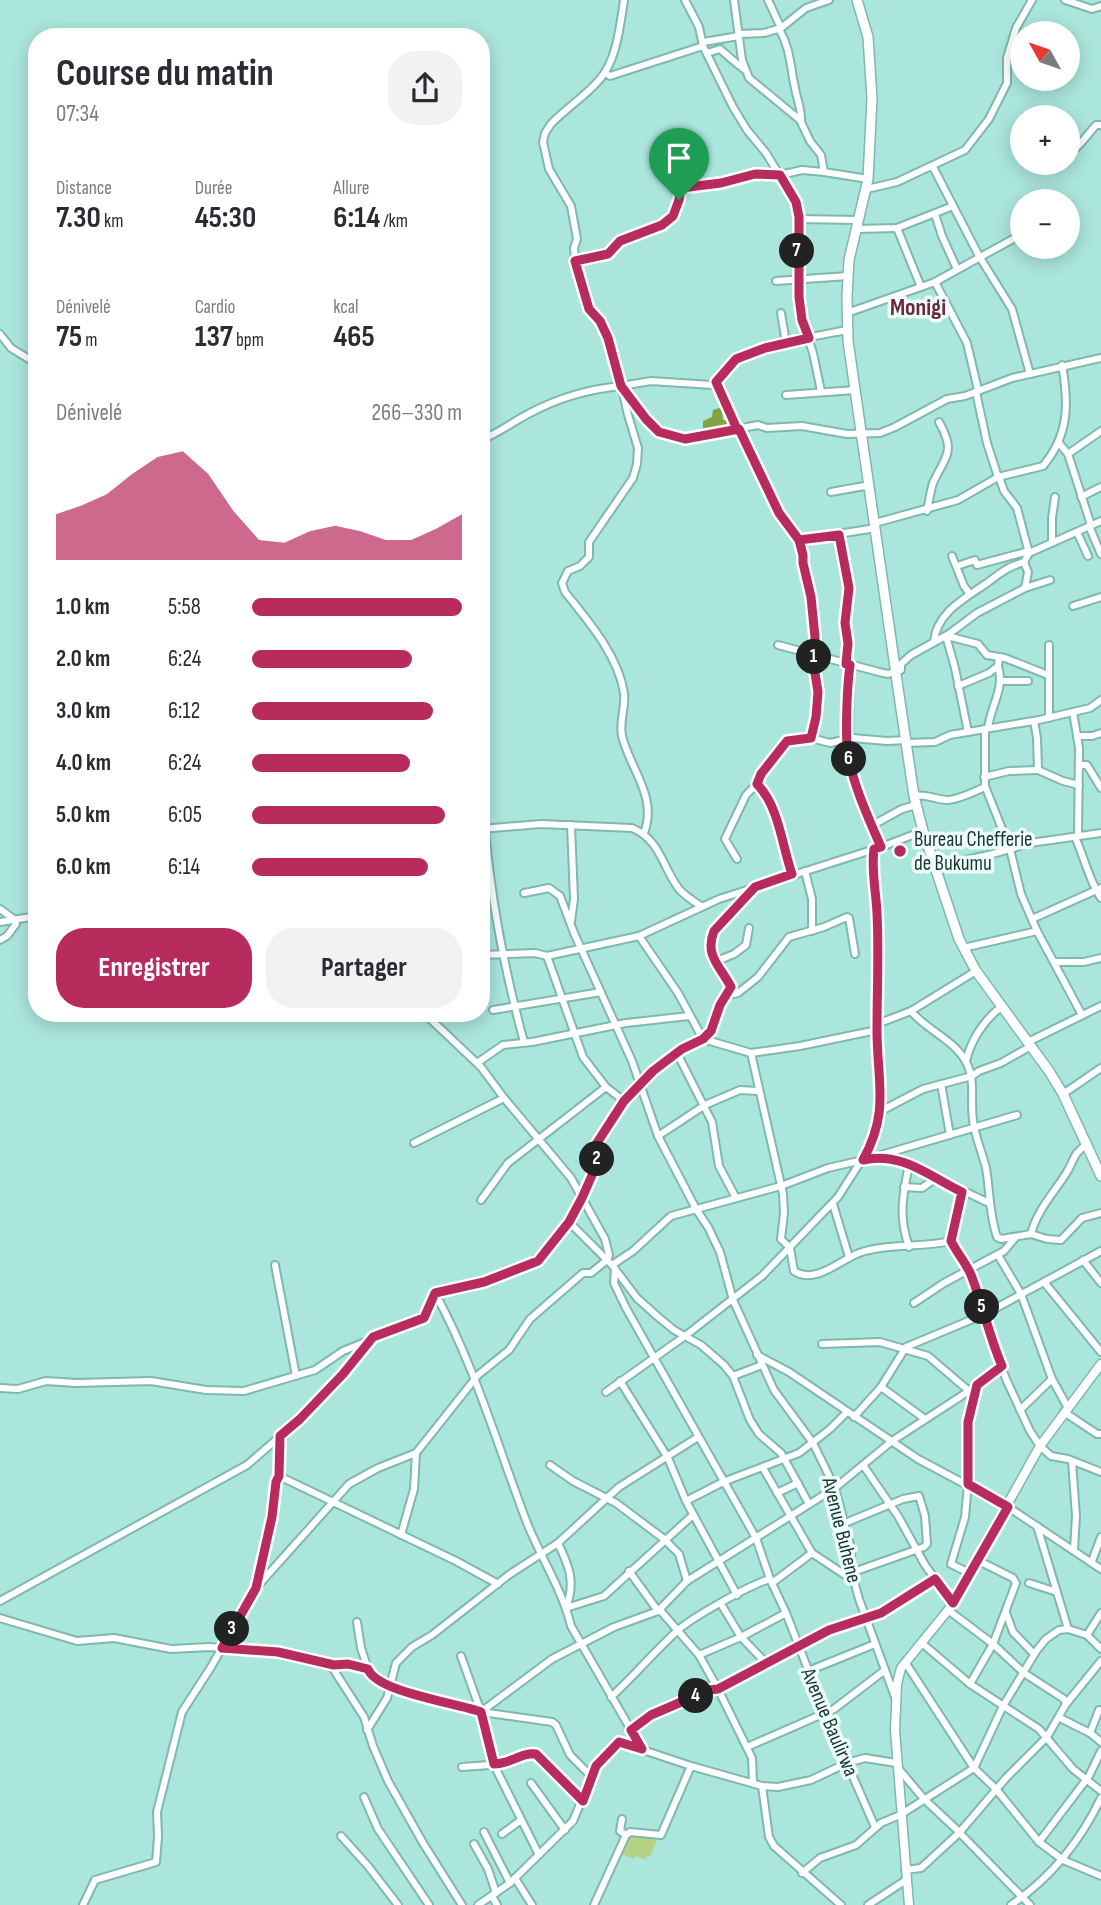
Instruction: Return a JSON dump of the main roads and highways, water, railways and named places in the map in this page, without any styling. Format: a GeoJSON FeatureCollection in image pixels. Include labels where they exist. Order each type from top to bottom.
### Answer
{"type":"FeatureCollection","features":[{"type":"Feature","properties":{"kind":"highway"},"geometry":{"type":"LineString","coordinates":[[857,0],[868,37],[871,70],[868,179],[848,276],[847,330],[915,801],[934,866],[975,971],[1030,1044],[1063,1094],[1101,1176]]}},
{"type":"Feature","properties":{"kind":"main road"},"geometry":{"type":"LineString","coordinates":[[909,1905],[897,1766],[896,1699],[899,1675],[905,1662],[923,1644],[951,1606],[1040,1446],[1101,1364]]}},
{"type":"Feature","properties":{"kind":"place","name":"Bureau Chefferie de Bukumu"},"geometry":{"type":"Point","coordinates":[900,851]}},
{"type":"Feature","properties":{"kind":"district","name":"Monigi"},"geometry":{"type":"Point","coordinates":[918,307]}}]}
